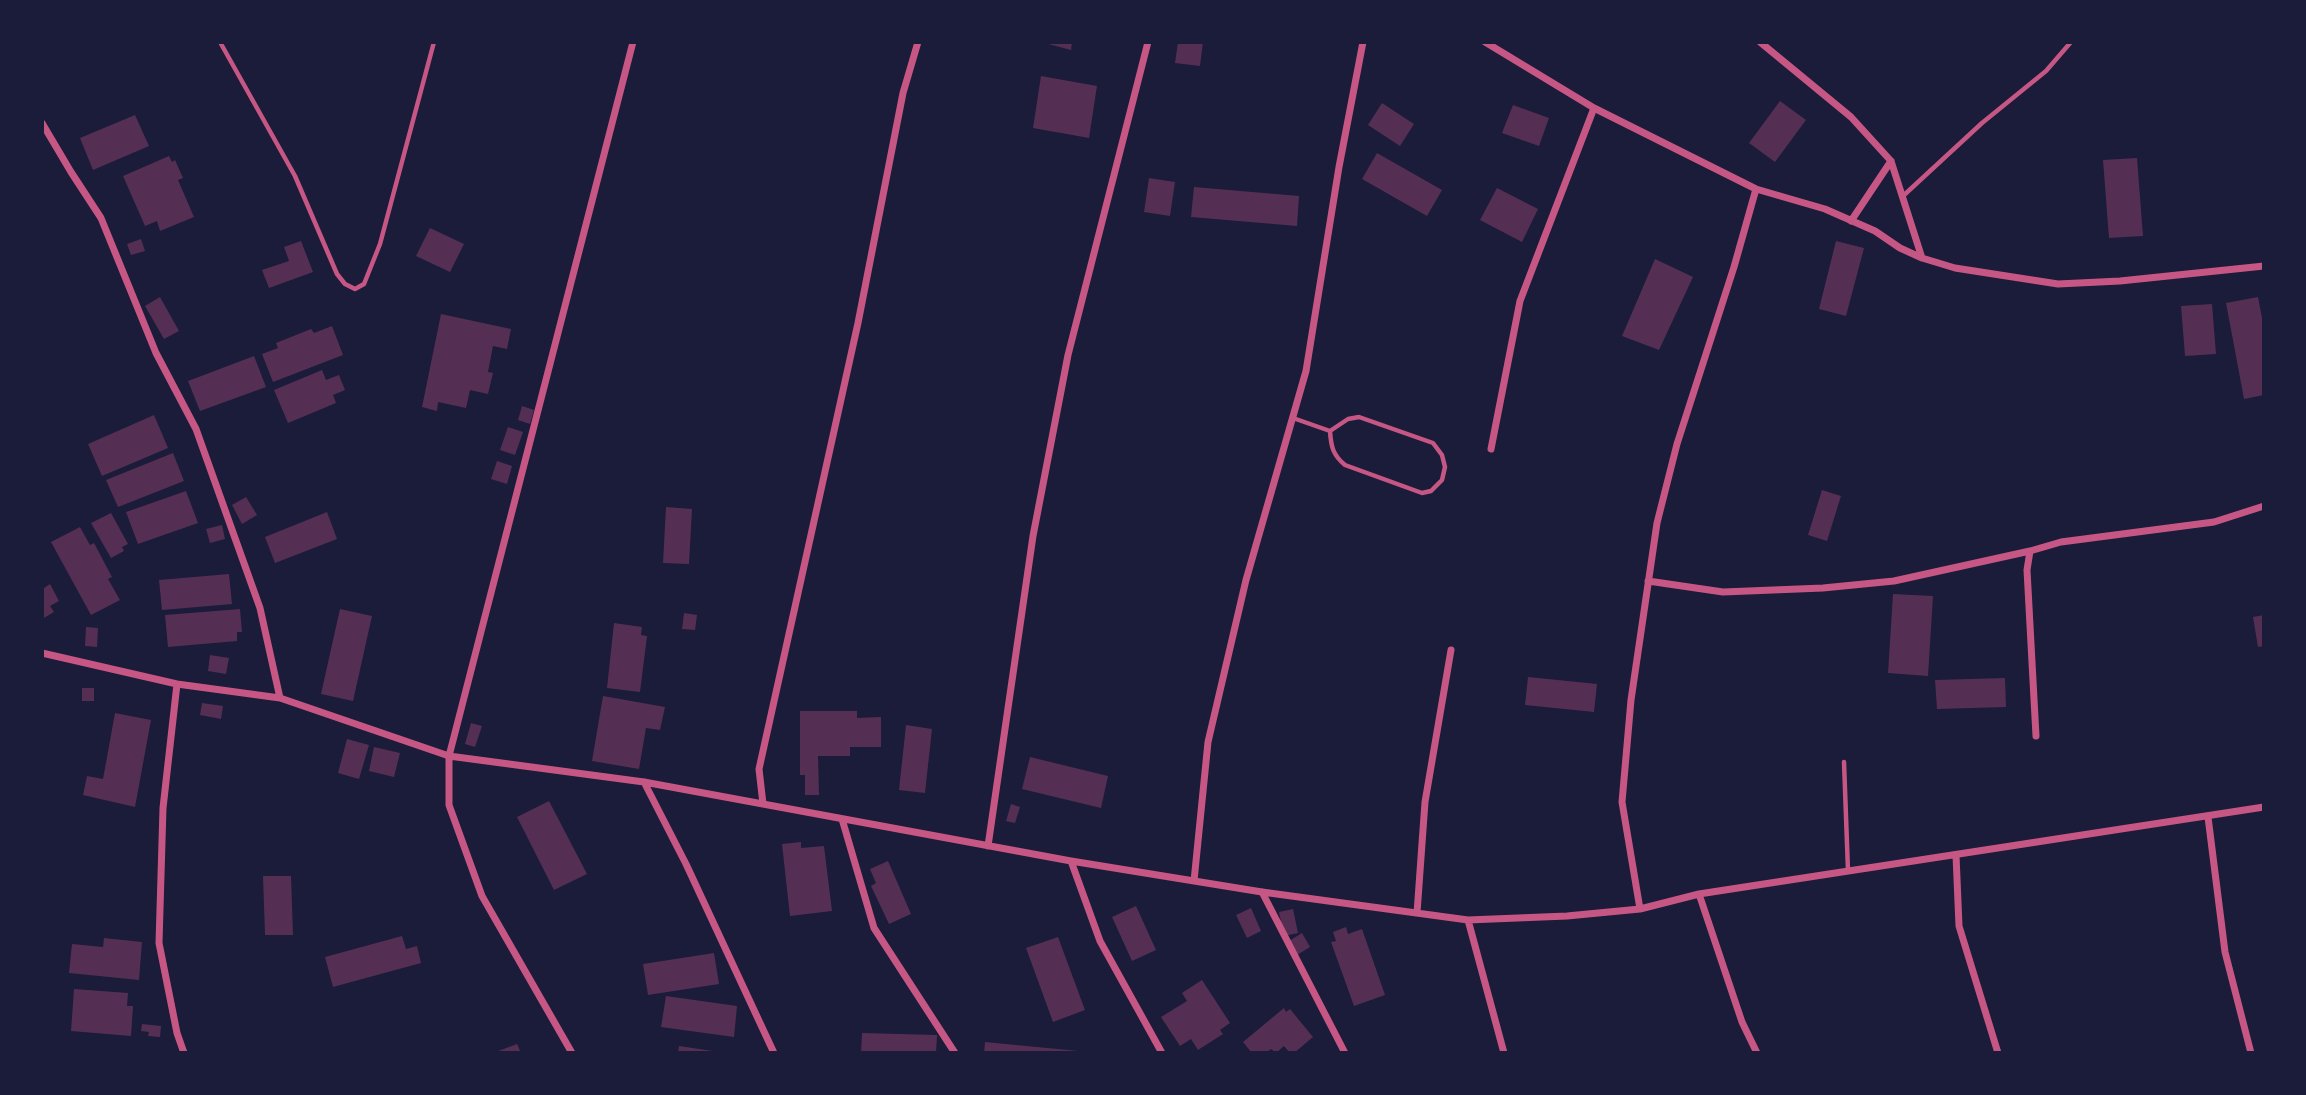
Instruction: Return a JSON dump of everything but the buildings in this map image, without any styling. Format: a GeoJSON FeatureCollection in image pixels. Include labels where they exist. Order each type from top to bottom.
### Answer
{"type":"FeatureCollection","features":[{"type":"Feature","properties":{"kind":"street"},"geometry":{"type":"LineString","coordinates":[[572,1053],[482,896],[449,805],[449,756],[633,42]]}},
{"type":"Feature","properties":{"kind":"street"},"geometry":{"type":"LineString","coordinates":[[763,804],[759,769],[858,323],[903,93],[918,42]]}},
{"type":"Feature","properties":{"kind":"street"},"geometry":{"type":"LineString","coordinates":[[988,846],[1033,536],[1066,368],[1148,42]]}},
{"type":"Feature","properties":{"kind":"street"},"geometry":{"type":"LineString","coordinates":[[1194,881],[1208,742],[1246,580],[1306,371],[1339,167],[1363,42]]}},
{"type":"Feature","properties":{"kind":"street"},"geometry":{"type":"LineString","coordinates":[[1485,42],[1594,108],[1756,189],[1825,209],[1875,231],[1900,248],[1922,258],[1955,268],[2058,284],[2120,281],[2264,266]]}},
{"type":"Feature","properties":{"kind":"street"},"geometry":{"type":"LineString","coordinates":[[1760,42],[1851,117],[1891,161],[1922,258]]}},
{"type":"Feature","properties":{"kind":"street"},"geometry":{"type":"LineString","coordinates":[[1491,449],[1520,301],[1594,108]]}},
{"type":"Feature","properties":{"kind":"street"},"geometry":{"type":"LineString","coordinates":[[42,123],[101,218],[156,353],[196,429],[257,597],[280,698]]}},
{"type":"Feature","properties":{"kind":"street"},"geometry":{"type":"LineString","coordinates":[[1851,221],[1891,161]]}},
{"type":"Feature","properties":{"kind":"street"},"geometry":{"type":"LineString","coordinates":[[1640,909],[1622,802],[1631,700],[1657,523],[1678,444],[1756,189]]}},
{"type":"Feature","properties":{"kind":"street"},"geometry":{"type":"LineString","coordinates":[[1648,581],[1723,592],[1823,588],[1894,581],[2062,542],[2214,522],[2264,506]]}},
{"type":"Feature","properties":{"kind":"street"},"geometry":{"type":"LineString","coordinates":[[2030,551],[2028,588],[2036,736]]}},
{"type":"Feature","properties":{"kind":"street"},"geometry":{"type":"LineString","coordinates":[[1417,913],[1425,802],[1451,650]]}},
{"type":"Feature","properties":{"kind":"street"},"geometry":{"type":"LineString","coordinates":[[42,653],[177,684],[280,698],[449,756],[644,782],[1071,861],[1262,892],[1468,920],[1567,916],[1640,909],[1699,894],[2264,807]]}},
{"type":"Feature","properties":{"kind":"street"},"geometry":{"type":"LineString","coordinates":[[177,684],[163,807],[159,943],[177,1033],[184,1053]]}},
{"type":"Feature","properties":{"kind":"street"},"geometry":{"type":"LineString","coordinates":[[644,782],[686,864],[774,1053]]}},
{"type":"Feature","properties":{"kind":"street"},"geometry":{"type":"LineString","coordinates":[[2208,817],[2225,952],[2250,1053]]}},
{"type":"Feature","properties":{"kind":"street"},"geometry":{"type":"LineString","coordinates":[[842,819],[874,928],[955,1053]]}},
{"type":"Feature","properties":{"kind":"street"},"geometry":{"type":"LineString","coordinates":[[1956,855],[1959,926],[1998,1053]]}},
{"type":"Feature","properties":{"kind":"street"},"geometry":{"type":"LineString","coordinates":[[1071,861],[1100,942],[1162,1053]]}},
{"type":"Feature","properties":{"kind":"street"},"geometry":{"type":"LineString","coordinates":[[1262,892],[1345,1053]]}},
{"type":"Feature","properties":{"kind":"street"},"geometry":{"type":"LineString","coordinates":[[1699,894],[1742,1022],[1757,1053]]}},
{"type":"Feature","properties":{"kind":"street"},"geometry":{"type":"LineString","coordinates":[[1468,920],[1504,1053]]}},
{"type":"Feature","properties":{"kind":"lane"},"geometry":{"type":"LineString","coordinates":[[220,42],[295,176],[337,274],[345,284],[355,289],[364,284],[380,244],[434,42]]}},
{"type":"Feature","properties":{"kind":"lane"},"geometry":{"type":"LineString","coordinates":[[1902,196],[1982,123],[2046,71],[2071,42]]}},
{"type":"Feature","properties":{"kind":"lane"},"geometry":{"type":"LineString","coordinates":[[1359,417],[1433,443],[1442,455],[1446,467],[1442,480],[1431,491],[1422,493],[1345,465],[1335,457],[1330,431],[1348,419],[1359,417]]}},
{"type":"Feature","properties":{"kind":"lane"},"geometry":{"type":"LineString","coordinates":[[1293,418],[1330,431]]}},
{"type":"Feature","properties":{"kind":"lane"},"geometry":{"type":"LineString","coordinates":[[1844,762],[1848,871]]}}]}
